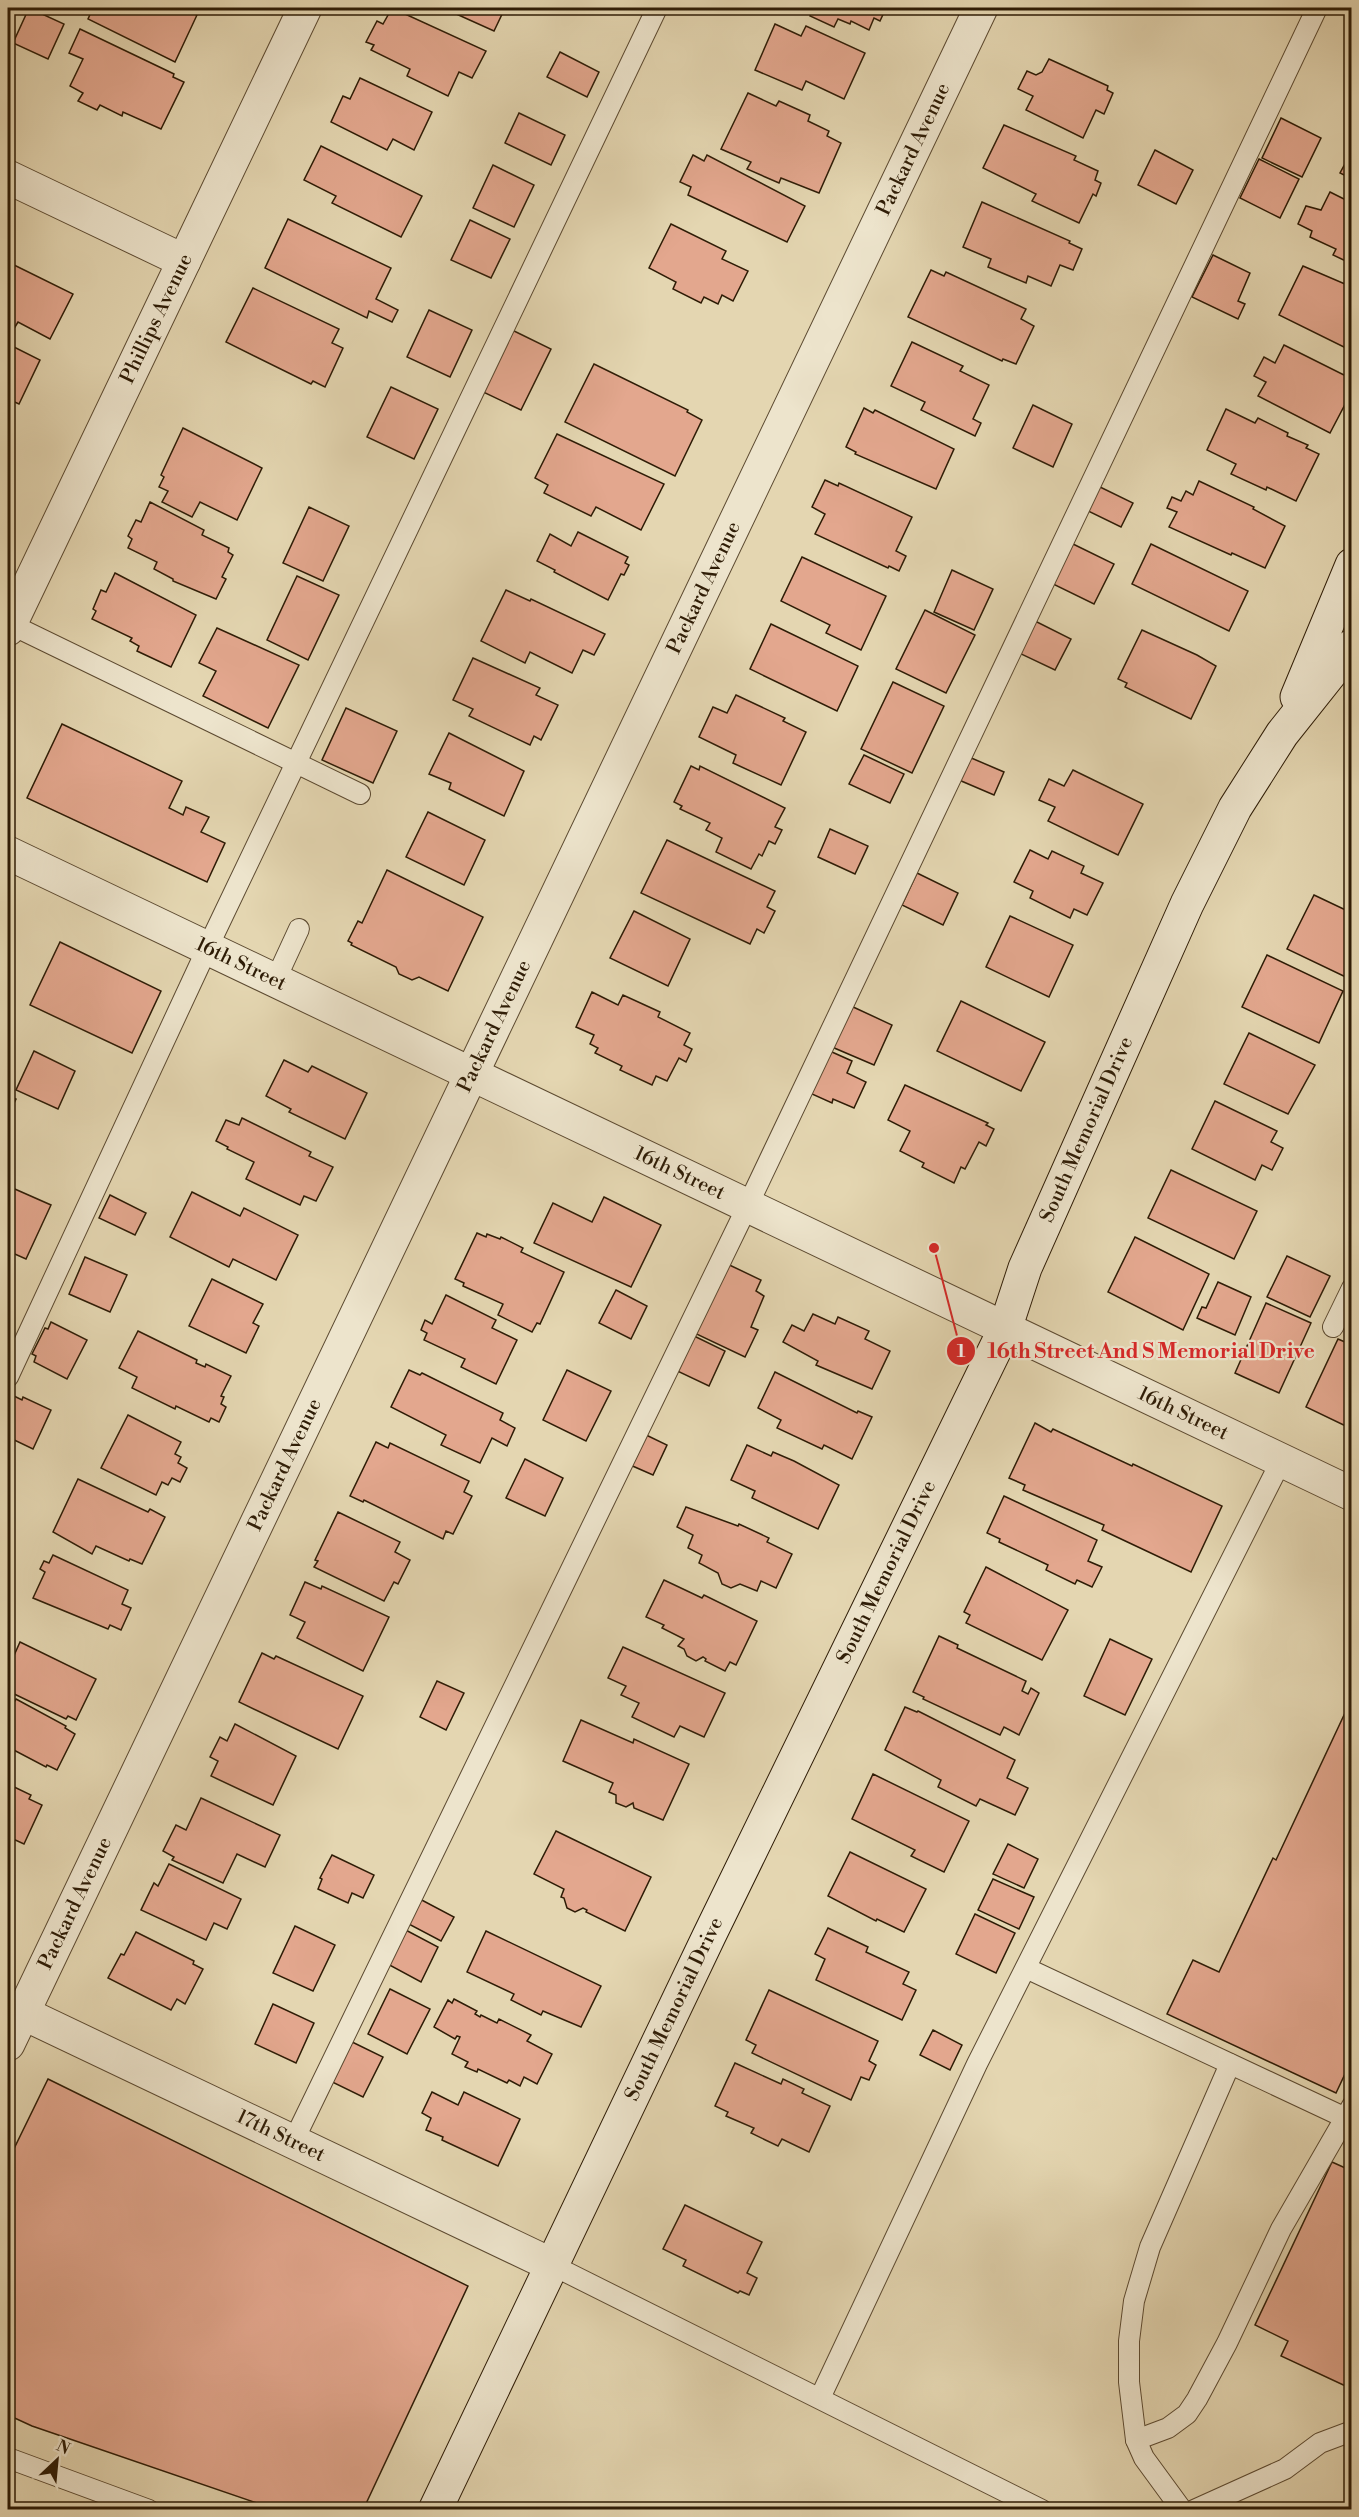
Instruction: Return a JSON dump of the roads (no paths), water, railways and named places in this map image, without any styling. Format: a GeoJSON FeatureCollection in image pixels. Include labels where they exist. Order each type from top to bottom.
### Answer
{"type":"FeatureCollection","features":[{"type":"Feature","properties":{"kind":"street","name":"Phillips Avenue"},"geometry":{"type":"LineString","coordinates":[[9,627],[305,8]]}},
{"type":"Feature","properties":{"kind":"street","name":"Packard Avenue"},"geometry":{"type":"LineString","coordinates":[[8,2044],[15,2010],[471,1075],[981,8]]}},
{"type":"Feature","properties":{"kind":"street"},"geometry":{"type":"LineString","coordinates":[[8,177],[184,261]]}},
{"type":"Feature","properties":{"kind":"street"},"geometry":{"type":"LineString","coordinates":[[1282,734],[1352,565]]}},
{"type":"Feature","properties":{"kind":"street","name":"South Memorial Drive"},"geometry":{"type":"LineString","coordinates":[[435,2510],[714,1926],[1005,1329],[1025,1268],[1187,904],[1235,808],[1282,734],[1352,646]]}},
{"type":"Feature","properties":{"kind":"street","name":"16th Street"},"geometry":{"type":"LineString","coordinates":[[8,854],[1352,1494]]}},
{"type":"Feature","properties":{"kind":"street","name":"17th Street"},"geometry":{"type":"LineString","coordinates":[[15,2010],[552,2265]]}},
{"type":"Feature","properties":{"kind":"lane"},"geometry":{"type":"LineString","coordinates":[[8,1377],[207,949],[657,8]]}},
{"type":"Feature","properties":{"kind":"lane"},"geometry":{"type":"LineString","coordinates":[[293,2142],[747,1206],[1317,8]]}},
{"type":"Feature","properties":{"kind":"lane"},"geometry":{"type":"LineString","coordinates":[[9,627],[360,794]]}},
{"type":"Feature","properties":{"kind":"lane"},"geometry":{"type":"LineString","coordinates":[[275,981],[299,930]]}},
{"type":"Feature","properties":{"kind":"lane"},"geometry":{"type":"LineString","coordinates":[[1333,1327],[1352,1288]]}},
{"type":"Feature","properties":{"kind":"lane"},"geometry":{"type":"LineString","coordinates":[[820,2398],[977,2064],[1281,1461]]}},
{"type":"Feature","properties":{"kind":"lane"},"geometry":{"type":"LineString","coordinates":[[1026,1968],[1230,2064],[1350,2115],[1281,2229],[1227,2343],[1187,2414],[1168,2428],[1136,2440]]}},
{"type":"Feature","properties":{"kind":"lane"},"geometry":{"type":"LineString","coordinates":[[1182,2510],[1144,2458],[1136,2440],[1129,2382],[1129,2340],[1134,2301],[1150,2247],[1230,2064]]}},
{"type":"Feature","properties":{"kind":"lane"},"geometry":{"type":"LineString","coordinates":[[552,2265],[1042,2510]]}},
{"type":"Feature","properties":{"kind":"lane"},"geometry":{"type":"LineString","coordinates":[[1194,2510],[1285,2469],[1320,2443],[1352,2431]]}},
{"type":"Feature","properties":{"kind":"lane"},"geometry":{"type":"LineString","coordinates":[[8,2458],[149,2510]]}},
{"type":"Feature","properties":{"kind":"place","name":"16th Street And S Memorial Drive"},"geometry":{"type":"Point","coordinates":[934,1248]}}]}
